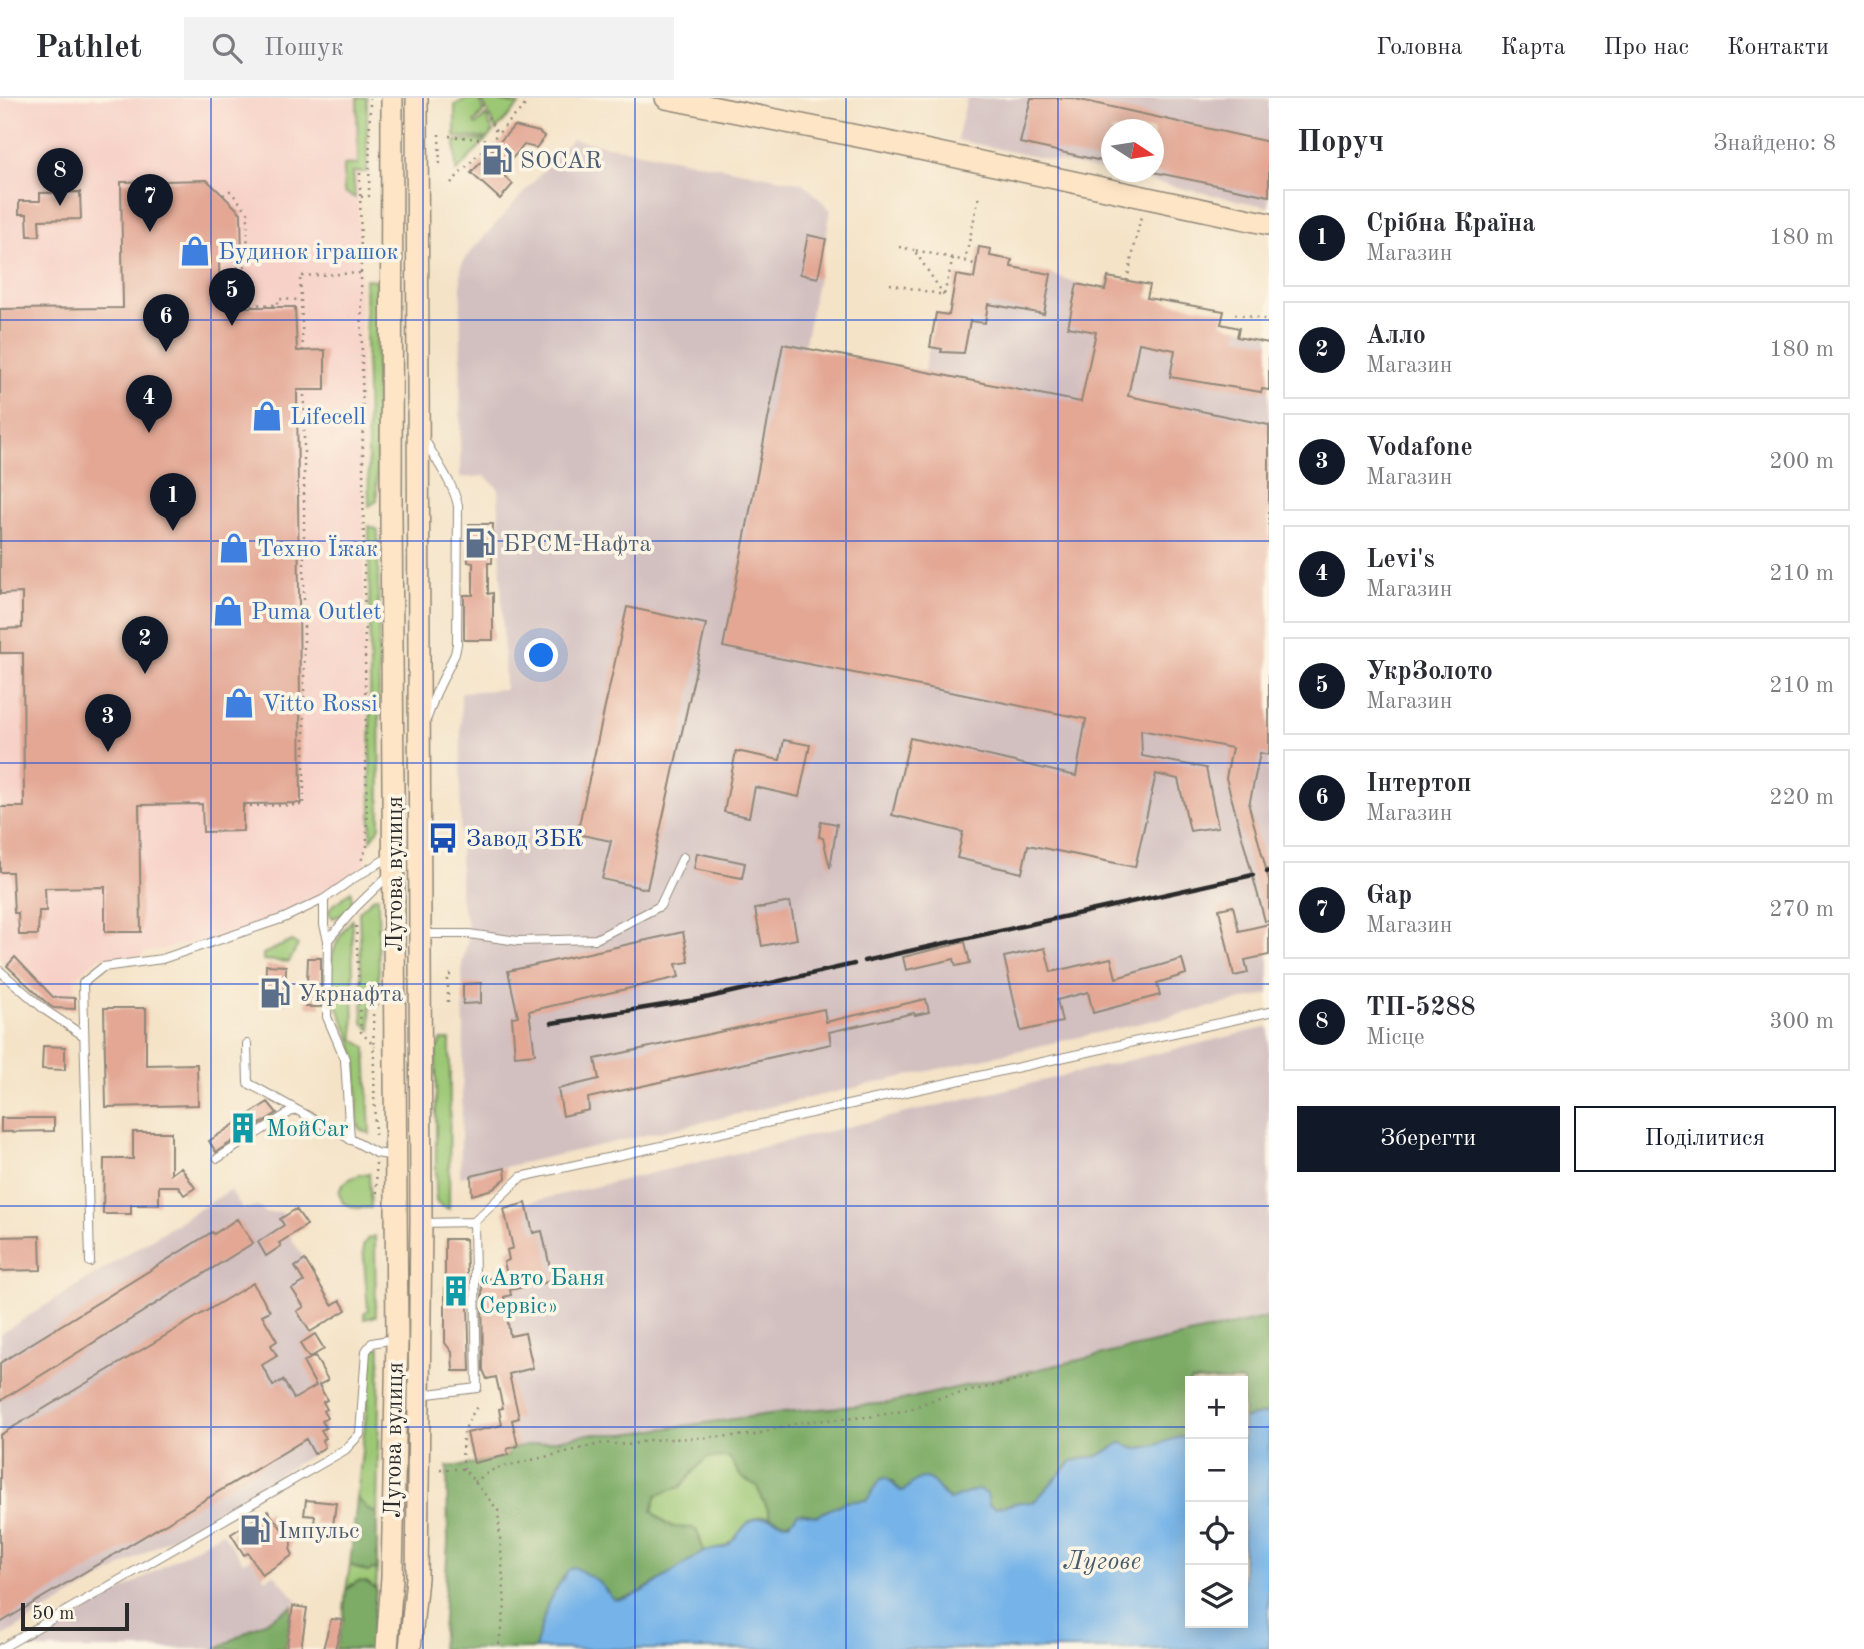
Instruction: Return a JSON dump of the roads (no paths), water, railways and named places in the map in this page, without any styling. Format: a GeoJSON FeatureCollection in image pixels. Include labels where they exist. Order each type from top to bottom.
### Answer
{"type":"FeatureCollection","features":[{"type":"Feature","properties":{"kind":"main road","name":"Лугова вулиця"},"geometry":{"type":"LineString","coordinates":[[387,1649],[392,1564],[397,1339],[391,525],[392,98]]}},
{"type":"Feature","properties":{"kind":"main road","name":"Лугова вулиця"},"geometry":{"type":"LineString","coordinates":[[410,1649],[417,1578],[421,1223],[417,98]]}},
{"type":"Feature","properties":{"kind":"main road"},"geometry":{"type":"LineString","coordinates":[[666,98],[1269,225]]}},
{"type":"Feature","properties":{"kind":"lane"},"geometry":{"type":"LineString","coordinates":[[417,422],[435,461],[452,486],[458,506],[457,644],[452,663],[436,693],[419,741]]}},
{"type":"Feature","properties":{"kind":"lane"},"geometry":{"type":"LineString","coordinates":[[421,934],[469,934],[518,941],[596,939],[660,906],[683,857]]}},
{"type":"Feature","properties":{"kind":"lane"},"geometry":{"type":"LineString","coordinates":[[90,1262],[83,983],[103,967],[162,959],[284,918],[324,899],[354,878],[394,862]]}},
{"type":"Feature","properties":{"kind":"lane"},"geometry":{"type":"LineString","coordinates":[[328,940],[394,862]]}},
{"type":"Feature","properties":{"kind":"lane"},"geometry":{"type":"LineString","coordinates":[[324,899],[324,925],[328,940],[327,1017],[345,1059],[350,1140]]}},
{"type":"Feature","properties":{"kind":"lane"},"geometry":{"type":"LineString","coordinates":[[0,971],[45,1010],[85,1036]]}},
{"type":"Feature","properties":{"kind":"lane"},"geometry":{"type":"LineString","coordinates":[[421,1223],[474,1222],[521,1177],[1269,1012]]}},
{"type":"Feature","properties":{"kind":"lane"},"geometry":{"type":"LineString","coordinates":[[247,1044],[248,1083],[376,1153],[395,1156]]}},
{"type":"Feature","properties":{"kind":"lane"},"geometry":{"type":"LineString","coordinates":[[218,1158],[295,1110]]}},
{"type":"Feature","properties":{"kind":"lane"},"geometry":{"type":"LineString","coordinates":[[420,1395],[478,1388],[474,1222]]}},
{"type":"Feature","properties":{"kind":"lane"},"geometry":{"type":"LineString","coordinates":[[0,1649],[345,1450],[360,1434],[366,1351],[372,1343],[397,1339]]}},
{"type":"Feature","properties":{"kind":"water","name":"Лугове"},"geometry":{"type":"Polygon","coordinates":[[[1269,1413],[1269,1649],[535,1649],[548,1603],[568,1570],[574,1567],[598,1581],[613,1599],[622,1599],[646,1589],[704,1552],[726,1546],[753,1520],[768,1518],[790,1523],[798,1513],[816,1516],[845,1502],[867,1500],[881,1479],[887,1478],[900,1491],[904,1491],[919,1479],[929,1479],[949,1500],[979,1489],[987,1494],[989,1505],[995,1508],[1034,1502],[1072,1461],[1098,1456],[1121,1443],[1145,1448],[1183,1437],[1185,1628],[1248,1628],[1248,1418],[1269,1413]]]}},
{"type":"Feature","properties":{"kind":"railway"},"geometry":{"type":"LineString","coordinates":[[864,961],[1253,875]]}},
{"type":"Feature","properties":{"kind":"railway"},"geometry":{"type":"LineString","coordinates":[[552,1023],[701,999],[854,964]]}},
{"type":"Feature","properties":{"kind":"place","name":"SOCAR"},"geometry":{"type":"Point","coordinates":[497,160]}},
{"type":"Feature","properties":{"kind":"place","name":"ТП-5288"},"geometry":{"type":"Point","coordinates":[60,206]}},
{"type":"Feature","properties":{"kind":"place","name":"Gap"},"geometry":{"type":"Point","coordinates":[150,232]}},
{"type":"Feature","properties":{"kind":"place","name":"Будинок іграшок"},"geometry":{"type":"Point","coordinates":[195,251]}},
{"type":"Feature","properties":{"kind":"place","name":"УкрЗолото"},"geometry":{"type":"Point","coordinates":[232,326]}},
{"type":"Feature","properties":{"kind":"place","name":"Інтертоп"},"geometry":{"type":"Point","coordinates":[166,352]}},
{"type":"Feature","properties":{"kind":"place","name":"Lifecell"},"geometry":{"type":"Point","coordinates":[267,416]}},
{"type":"Feature","properties":{"kind":"place","name":"Levi's"},"geometry":{"type":"Point","coordinates":[149,433]}},
{"type":"Feature","properties":{"kind":"place","name":"Срібна Країна"},"geometry":{"type":"Point","coordinates":[173,531]}},
{"type":"Feature","properties":{"kind":"place","name":"БРСМ-Нафта"},"geometry":{"type":"Point","coordinates":[480,543]}},
{"type":"Feature","properties":{"kind":"place","name":"Техно Їжак"},"geometry":{"type":"Point","coordinates":[234,548]}},
{"type":"Feature","properties":{"kind":"place","name":"Puma Outlet"},"geometry":{"type":"Point","coordinates":[228,611]}},
{"type":"Feature","properties":{"kind":"place","name":"Алло"},"geometry":{"type":"Point","coordinates":[145,674]}},
{"type":"Feature","properties":{"kind":"place","name":"Vitto Rossi"},"geometry":{"type":"Point","coordinates":[239,703]}},
{"type":"Feature","properties":{"kind":"place","name":"Vodafone"},"geometry":{"type":"Point","coordinates":[108,752]}},
{"type":"Feature","properties":{"kind":"place","name":"Завод ЗБК"},"geometry":{"type":"Point","coordinates":[443,838]}},
{"type":"Feature","properties":{"kind":"place","name":"Укрнафта"},"geometry":{"type":"Point","coordinates":[275,993]}},
{"type":"Feature","properties":{"kind":"place","name":"МойCar"},"geometry":{"type":"Point","coordinates":[243,1128]}},
{"type":"Feature","properties":{"kind":"place","name":"«Авто Баня Сервіс»"},"geometry":{"type":"Point","coordinates":[456,1291]}},
{"type":"Feature","properties":{"kind":"place","name":"Імпульс"},"geometry":{"type":"Point","coordinates":[255,1530]}}]}
